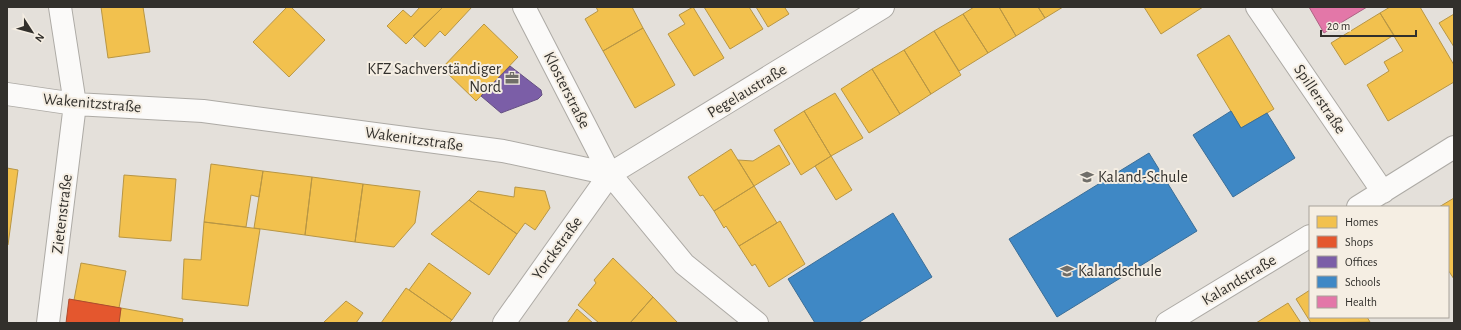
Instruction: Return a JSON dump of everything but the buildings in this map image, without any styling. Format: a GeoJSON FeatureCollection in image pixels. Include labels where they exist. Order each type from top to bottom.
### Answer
{"type":"FeatureCollection","features":[{"type":"Feature","properties":{"kind":"street","name":"Zietenstraße"},"geometry":{"type":"LineString","coordinates":[[48,323],[75,104],[60,7]]}},
{"type":"Feature","properties":{"kind":"street","name":"Klosterstraße"},"geometry":{"type":"LineString","coordinates":[[524,7],[610,174]]}},
{"type":"Feature","properties":{"kind":"street","name":"Pegelaustraße"},"geometry":{"type":"LineString","coordinates":[[610,174],[883,7]]}},
{"type":"Feature","properties":{"kind":"street","name":"Spillerstraße"},"geometry":{"type":"LineString","coordinates":[[1257,7],[1383,192]]}},
{"type":"Feature","properties":{"kind":"street","name":"Wakenitzstraße"},"geometry":{"type":"LineString","coordinates":[[7,94],[75,104],[211,112],[503,151],[610,174]]}},
{"type":"Feature","properties":{"kind":"street"},"geometry":{"type":"LineString","coordinates":[[1360,206],[1454,147]]}},
{"type":"Feature","properties":{"kind":"street","name":"Yorckstraße"},"geometry":{"type":"LineString","coordinates":[[504,323],[610,174]]}},
{"type":"Feature","properties":{"kind":"street"},"geometry":{"type":"LineString","coordinates":[[610,174],[684,264],[757,323]]}},
{"type":"Feature","properties":{"kind":"street","name":"Kalandstraße"},"geometry":{"type":"LineString","coordinates":[[1167,323],[1309,237]]}},
{"type":"Feature","properties":{"kind":"place","name":"KFZ Sachverständiger Nord"},"geometry":{"type":"Point","coordinates":[512,78]}},
{"type":"Feature","properties":{"kind":"place","name":"Kaland-Schule"},"geometry":{"type":"Point","coordinates":[1087,177]}},
{"type":"Feature","properties":{"kind":"place","name":"Kalandschule"},"geometry":{"type":"Point","coordinates":[1067,271]}}]}
